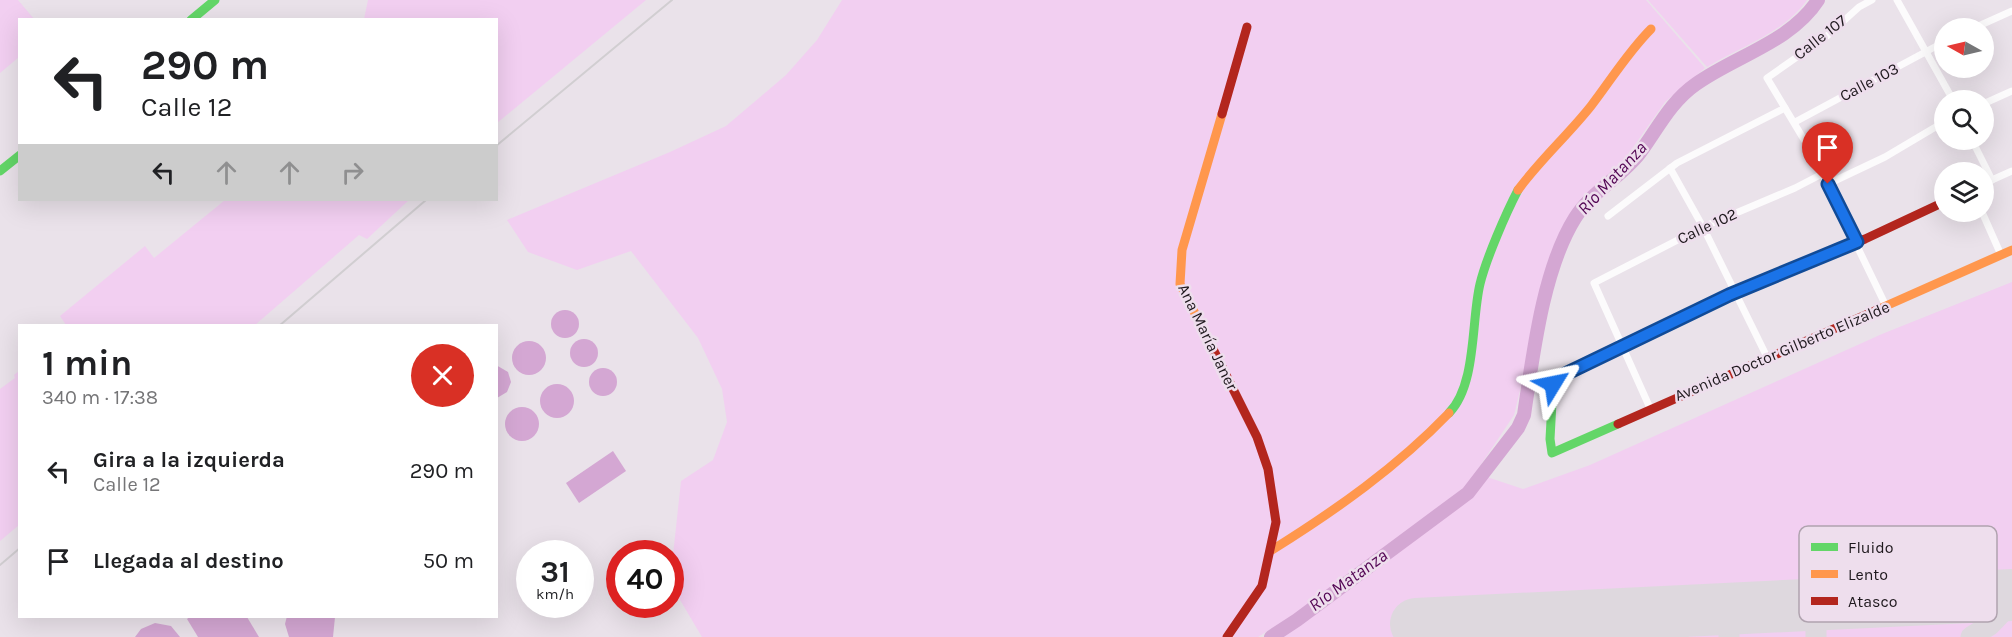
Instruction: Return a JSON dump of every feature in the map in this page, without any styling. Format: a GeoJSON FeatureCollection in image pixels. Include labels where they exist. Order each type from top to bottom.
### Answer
{"type":"FeatureCollection","features":[{"type":"Feature","properties":{"kind":"street"},"geometry":{"type":"LineString","coordinates":[[193,18],[215,0]]}},
{"type":"Feature","properties":{"kind":"street","name":"Calle 107"},"geometry":{"type":"LineString","coordinates":[[1785,108],[1768,81],[1769,76],[1827,36],[1859,7],[1872,0]]}},
{"type":"Feature","properties":{"kind":"street"},"geometry":{"type":"LineString","coordinates":[[1897,0],[1947,90]]}},
{"type":"Feature","properties":{"kind":"street"},"geometry":{"type":"LineString","coordinates":[[1994,19],[2012,11]]}},
{"type":"Feature","properties":{"kind":"street","name":"Ana María Janer"},"geometry":{"type":"LineString","coordinates":[[1227,637],[1262,586],[1272,550],[1276,522],[1268,469],[1257,437],[1180,284],[1179,276],[1182,250],[1247,27]]}},
{"type":"Feature","properties":{"kind":"street"},"geometry":{"type":"LineString","coordinates":[[1272,550],[1331,513],[1416,447],[1455,406],[1467,377],[1480,283],[1517,191],[1539,161],[1590,107],[1651,29]]}},
{"type":"Feature","properties":{"kind":"street","name":"Calle 103"},"geometry":{"type":"LineString","coordinates":[[1795,122],[1934,47]]}},
{"type":"Feature","properties":{"kind":"street"},"geometry":{"type":"LineString","coordinates":[[1994,99],[2012,91]]}},
{"type":"Feature","properties":{"kind":"street"},"geometry":{"type":"LineString","coordinates":[[1608,216],[1670,168],[1785,108],[1795,122],[1828,184],[1886,306]]}},
{"type":"Feature","properties":{"kind":"street"},"geometry":{"type":"LineString","coordinates":[[1828,184],[1885,157],[1934,128]]}},
{"type":"Feature","properties":{"kind":"street"},"geometry":{"type":"LineString","coordinates":[[0,171],[18,157]]}},
{"type":"Feature","properties":{"kind":"street"},"geometry":{"type":"LineString","coordinates":[[1670,168],[1703,227],[1767,357]]}},
{"type":"Feature","properties":{"kind":"street"},"geometry":{"type":"LineString","coordinates":[[1994,179],[2012,171]]}},
{"type":"Feature","properties":{"kind":"street","name":"Calle 102"},"geometry":{"type":"LineString","coordinates":[[1622,345],[1594,283],[1703,227],[1795,188],[1822,174]]}},
{"type":"Feature","properties":{"kind":"street"},"geometry":{"type":"LineString","coordinates":[[1650,408],[1622,345],[1934,207]]}},
{"type":"Feature","properties":{"kind":"street"},"geometry":{"type":"LineString","coordinates":[[1986,222],[2001,255]]}},
{"type":"Feature","properties":{"kind":"street","name":"Avenida Doctor Gilberto Elizalde"},"geometry":{"type":"LineString","coordinates":[[1622,345],[1557,378],[1553,384],[1550,439],[1552,453],[2012,250]]}},
{"type":"Feature","properties":{"kind":"shaded area"},"geometry":{"type":"Polygon","coordinates":[[[0,0],[18,0],[33,18],[18,18],[18,58],[0,73],[0,0]]]}},
{"type":"Feature","properties":{"kind":"shaded area"},"geometry":{"type":"Polygon","coordinates":[[[368,0],[646,0],[498,122],[498,18],[364,18],[368,0]]]}},
{"type":"Feature","properties":{"kind":"shaded area"},"geometry":{"type":"Polygon","coordinates":[[[842,0],[1646,0],[1705,68],[1665,102],[1627,156],[1572,214],[1549,272],[1514,415],[1466,487],[1293,615],[1258,637],[702,637],[684,607],[684,540],[675,540],[681,481],[713,460],[727,422],[722,389],[698,338],[631,251],[577,270],[528,252],[507,220],[670,152],[726,126],[786,75],[817,40],[842,0]]]}},
{"type":"Feature","properties":{"kind":"shaded area"},"geometry":{"type":"Polygon","coordinates":[[[1648,0],[1807,0],[1786,22],[1707,67],[1648,0]]]}},
{"type":"Feature","properties":{"kind":"shaded area"},"geometry":{"type":"Polygon","coordinates":[[[224,201],[408,201],[367,239],[359,235],[256,324],[65,324],[60,316],[145,246],[154,258],[224,201]]]}},
{"type":"Feature","properties":{"kind":"shaded area"},"geometry":{"type":"Polygon","coordinates":[[[2012,282],[2012,637],[1271,637],[1468,493],[1481,475],[1523,489],[1590,465],[1882,334],[2012,282]]]}},
{"type":"Feature","properties":{"kind":"shaded area"},"geometry":{"type":"Polygon","coordinates":[[[565,310],[575,314],[579,324],[575,334],[565,338],[555,334],[551,324],[555,314],[565,310]]]}},
{"type":"Feature","properties":{"kind":"shaded area"},"geometry":{"type":"Polygon","coordinates":[[[584,339],[594,343],[598,353],[594,363],[584,367],[574,363],[570,353],[574,343],[584,339]]]}},
{"type":"Feature","properties":{"kind":"shaded area"},"geometry":{"type":"Polygon","coordinates":[[[529,341],[541,346],[546,358],[541,370],[529,375],[517,370],[512,358],[517,346],[529,341]]]}},
{"type":"Feature","properties":{"kind":"shaded area"},"geometry":{"type":"Polygon","coordinates":[[[498,366],[508,372],[511,382],[507,392],[498,397],[498,366]]]}},
{"type":"Feature","properties":{"kind":"shaded area"},"geometry":{"type":"Polygon","coordinates":[[[603,368],[613,372],[617,382],[613,392],[603,396],[593,392],[589,382],[593,372],[603,368]]]}},
{"type":"Feature","properties":{"kind":"shaded area"},"geometry":{"type":"Polygon","coordinates":[[[18,372],[18,526],[0,541],[0,389],[15,378],[14,375],[18,372]]]}},
{"type":"Feature","properties":{"kind":"shaded area"},"geometry":{"type":"Polygon","coordinates":[[[557,384],[569,389],[574,401],[569,413],[557,418],[545,413],[540,401],[545,389],[557,384]]]}},
{"type":"Feature","properties":{"kind":"shaded area"},"geometry":{"type":"Polygon","coordinates":[[[522,407],[534,412],[539,424],[534,436],[522,441],[510,436],[505,424],[510,412],[522,407]]]}},
{"type":"Feature","properties":{"kind":"shaded area"},"geometry":{"type":"Polygon","coordinates":[[[613,451],[626,471],[579,503],[566,483],[613,451]]]}},
{"type":"Feature","properties":{"kind":"shaded area"},"geometry":{"type":"Polygon","coordinates":[[[248,618],[259,637],[198,637],[187,619],[248,618]]]}},
{"type":"Feature","properties":{"kind":"shaded area"},"geometry":{"type":"Polygon","coordinates":[[[286,618],[335,618],[333,637],[289,637],[285,624],[286,618]]]}},
{"type":"Feature","properties":{"kind":"shaded area"},"geometry":{"type":"Polygon","coordinates":[[[155,623],[171,626],[180,637],[135,637],[141,629],[155,623]]]}},
{"type":"Feature","properties":{"kind":"waterway","name":"Río Matanza"},"geometry":{"type":"LineString","coordinates":[[1271,637],[1468,493],[1518,428],[1524,415],[1547,287],[1564,239],[1581,209],[1632,162],[1671,108],[1687,91],[1711,74],[1778,38],[1807,15],[1818,0]]}},
{"type":"Feature","properties":{"kind":"taxiway"},"geometry":{"type":"LineString","coordinates":[[1997,618],[2012,602]]}},
{"type":"Feature","properties":{"kind":"taxiway"},"geometry":{"type":"LineString","coordinates":[[1729,609],[1729,637]]}},
{"type":"Feature","properties":{"kind":"taxiway"},"geometry":{"type":"LineString","coordinates":[[1678,611],[1678,637]]}},
{"type":"Feature","properties":{"kind":"taxiway"},"geometry":{"type":"LineString","coordinates":[[1535,618],[1536,637]]}},
{"type":"Feature","properties":{"kind":"taxiway"},"geometry":{"type":"LineString","coordinates":[[1816,622],[1816,637]]}},
{"type":"Feature","properties":{"kind":"taxiway"},"geometry":{"type":"LineString","coordinates":[[1971,637],[1993,622]]}},
{"type":"Feature","properties":{"kind":"taxiway"},"geometry":{"type":"LineString","coordinates":[[1424,624],[1425,637]]}},
{"type":"Feature","properties":{"kind":"runway"},"geometry":{"type":"LineString","coordinates":[[1997,596],[2012,595]]}},
{"type":"Feature","properties":{"kind":"runway"},"geometry":{"type":"LineString","coordinates":[[1416,624],[1799,605]]}},
{"type":"Feature","properties":{"kind":"railway"},"geometry":{"type":"LineString","coordinates":[[498,144],[672,0]]}},
{"type":"Feature","properties":{"kind":"railway"},"geometry":{"type":"LineString","coordinates":[[281,324],[425,201]]}},
{"type":"Feature","properties":{"kind":"railway"},"geometry":{"type":"LineString","coordinates":[[0,565],[18,550]]}},
{"type":"Feature","properties":{"kind":"traffic: fast"},"geometry":{"type":"LineString","coordinates":[[193,18],[215,0]]}},
{"type":"Feature","properties":{"kind":"traffic: fast"},"geometry":{"type":"LineString","coordinates":[[0,171],[18,157]]}},
{"type":"Feature","properties":{"kind":"traffic: fast"},"geometry":{"type":"LineString","coordinates":[[1449,413],[1458,401],[1469,369],[1477,299],[1483,274],[1518,190]]}},
{"type":"Feature","properties":{"kind":"traffic: fast"},"geometry":{"type":"LineString","coordinates":[[1618,424],[1552,453],[1550,439],[1553,384],[1557,378],[1729,295]]}},
{"type":"Feature","properties":{"kind":"traffic: slow"},"geometry":{"type":"LineString","coordinates":[[1518,190],[1582,117],[1651,29]]}},
{"type":"Feature","properties":{"kind":"traffic: slow"},"geometry":{"type":"LineString","coordinates":[[1208,339],[1180,284],[1182,250],[1222,114]]}},
{"type":"Feature","properties":{"kind":"traffic: slow"},"geometry":{"type":"LineString","coordinates":[[1879,309],[2012,250]]}},
{"type":"Feature","properties":{"kind":"traffic: slow"},"geometry":{"type":"LineString","coordinates":[[1272,550],[1387,470],[1449,413]]}},
{"type":"Feature","properties":{"kind":"traffic: jam"},"geometry":{"type":"LineString","coordinates":[[1222,114],[1247,27]]}},
{"type":"Feature","properties":{"kind":"traffic: jam"},"geometry":{"type":"LineString","coordinates":[[1729,295],[1865,239],[1934,207]]}},
{"type":"Feature","properties":{"kind":"traffic: jam"},"geometry":{"type":"LineString","coordinates":[[1618,424],[1879,309]]}},
{"type":"Feature","properties":{"kind":"traffic: jam"},"geometry":{"type":"LineString","coordinates":[[1208,339],[1257,437],[1268,469],[1276,522],[1262,586],[1227,637]]}},
{"type":"Feature","properties":{"kind":"route"},"geometry":{"type":"LineString","coordinates":[[1553,384],[1557,378],[1622,345],[1729,295],[1847,244],[1857,242],[1828,184]]}}]}
